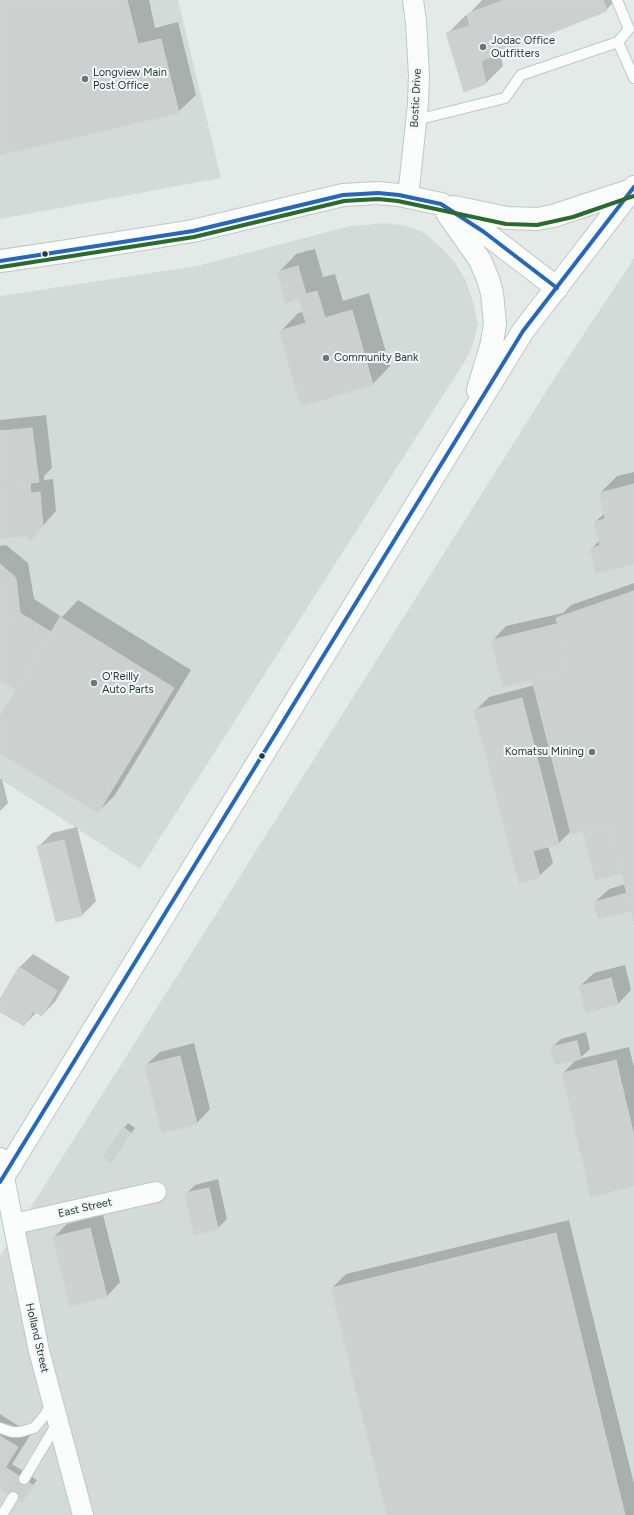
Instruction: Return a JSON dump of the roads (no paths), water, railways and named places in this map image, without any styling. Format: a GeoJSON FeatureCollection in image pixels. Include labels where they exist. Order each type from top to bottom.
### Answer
{"type":"FeatureCollection","features":[{"type":"Feature","properties":{"kind":"main road"},"geometry":{"type":"LineString","coordinates":[[0,261],[193,231],[343,196],[378,193],[408,197],[507,218],[537,219],[565,213],[633,188]]}},
{"type":"Feature","properties":{"kind":"main road"},"geometry":{"type":"LineString","coordinates":[[1,1172],[470,419],[523,331],[633,188]]}},
{"type":"Feature","properties":{"kind":"main road"},"geometry":{"type":"LineString","coordinates":[[441,204],[484,232],[557,288]]}},
{"type":"Feature","properties":{"kind":"main road"},"geometry":{"type":"LineString","coordinates":[[441,204],[480,260],[488,279],[494,313],[495,324],[492,343],[470,419]]}},
{"type":"Feature","properties":{"kind":"street","name":"Bostic Drive"},"geometry":{"type":"LineString","coordinates":[[408,197],[419,76],[417,30],[413,0]]}},
{"type":"Feature","properties":{"kind":"street","name":"Holland Street"},"geometry":{"type":"LineString","coordinates":[[1,1172],[14,1224],[38,1344],[83,1515]]}},
{"type":"Feature","properties":{"kind":"street","name":"East Street"},"geometry":{"type":"LineString","coordinates":[[14,1224],[156,1192]]}},
{"type":"Feature","properties":{"kind":"lane"},"geometry":{"type":"LineString","coordinates":[[416,120],[505,98],[521,75],[618,42],[629,29],[617,0]]}},
{"type":"Feature","properties":{"kind":"lane"},"geometry":{"type":"LineString","coordinates":[[618,42],[634,78]]}},
{"type":"Feature","properties":{"kind":"lane"},"geometry":{"type":"LineString","coordinates":[[0,1428],[12,1432],[20,1432],[34,1428],[45,1415],[52,1401]]}},
{"type":"Feature","properties":{"kind":"lane"},"geometry":{"type":"LineString","coordinates":[[24,1479],[58,1422]]}},
{"type":"Feature","properties":{"kind":"lane"},"geometry":{"type":"LineString","coordinates":[[2,1515],[13,1497]]}},
{"type":"Feature","properties":{"kind":"place","name":"Jodac Office Outfitters"},"geometry":{"type":"Point","coordinates":[483,47]}},
{"type":"Feature","properties":{"kind":"place","name":"Longview Main Post Office"},"geometry":{"type":"Point","coordinates":[85,79]}},
{"type":"Feature","properties":{"kind":"place","name":"Community Bank"},"geometry":{"type":"Point","coordinates":[326,358]}},
{"type":"Feature","properties":{"kind":"place","name":"O'Reilly Auto Parts"},"geometry":{"type":"Point","coordinates":[94,683]}},
{"type":"Feature","properties":{"kind":"place","name":"Komatsu Mining"},"geometry":{"type":"Point","coordinates":[592,752]}}]}
